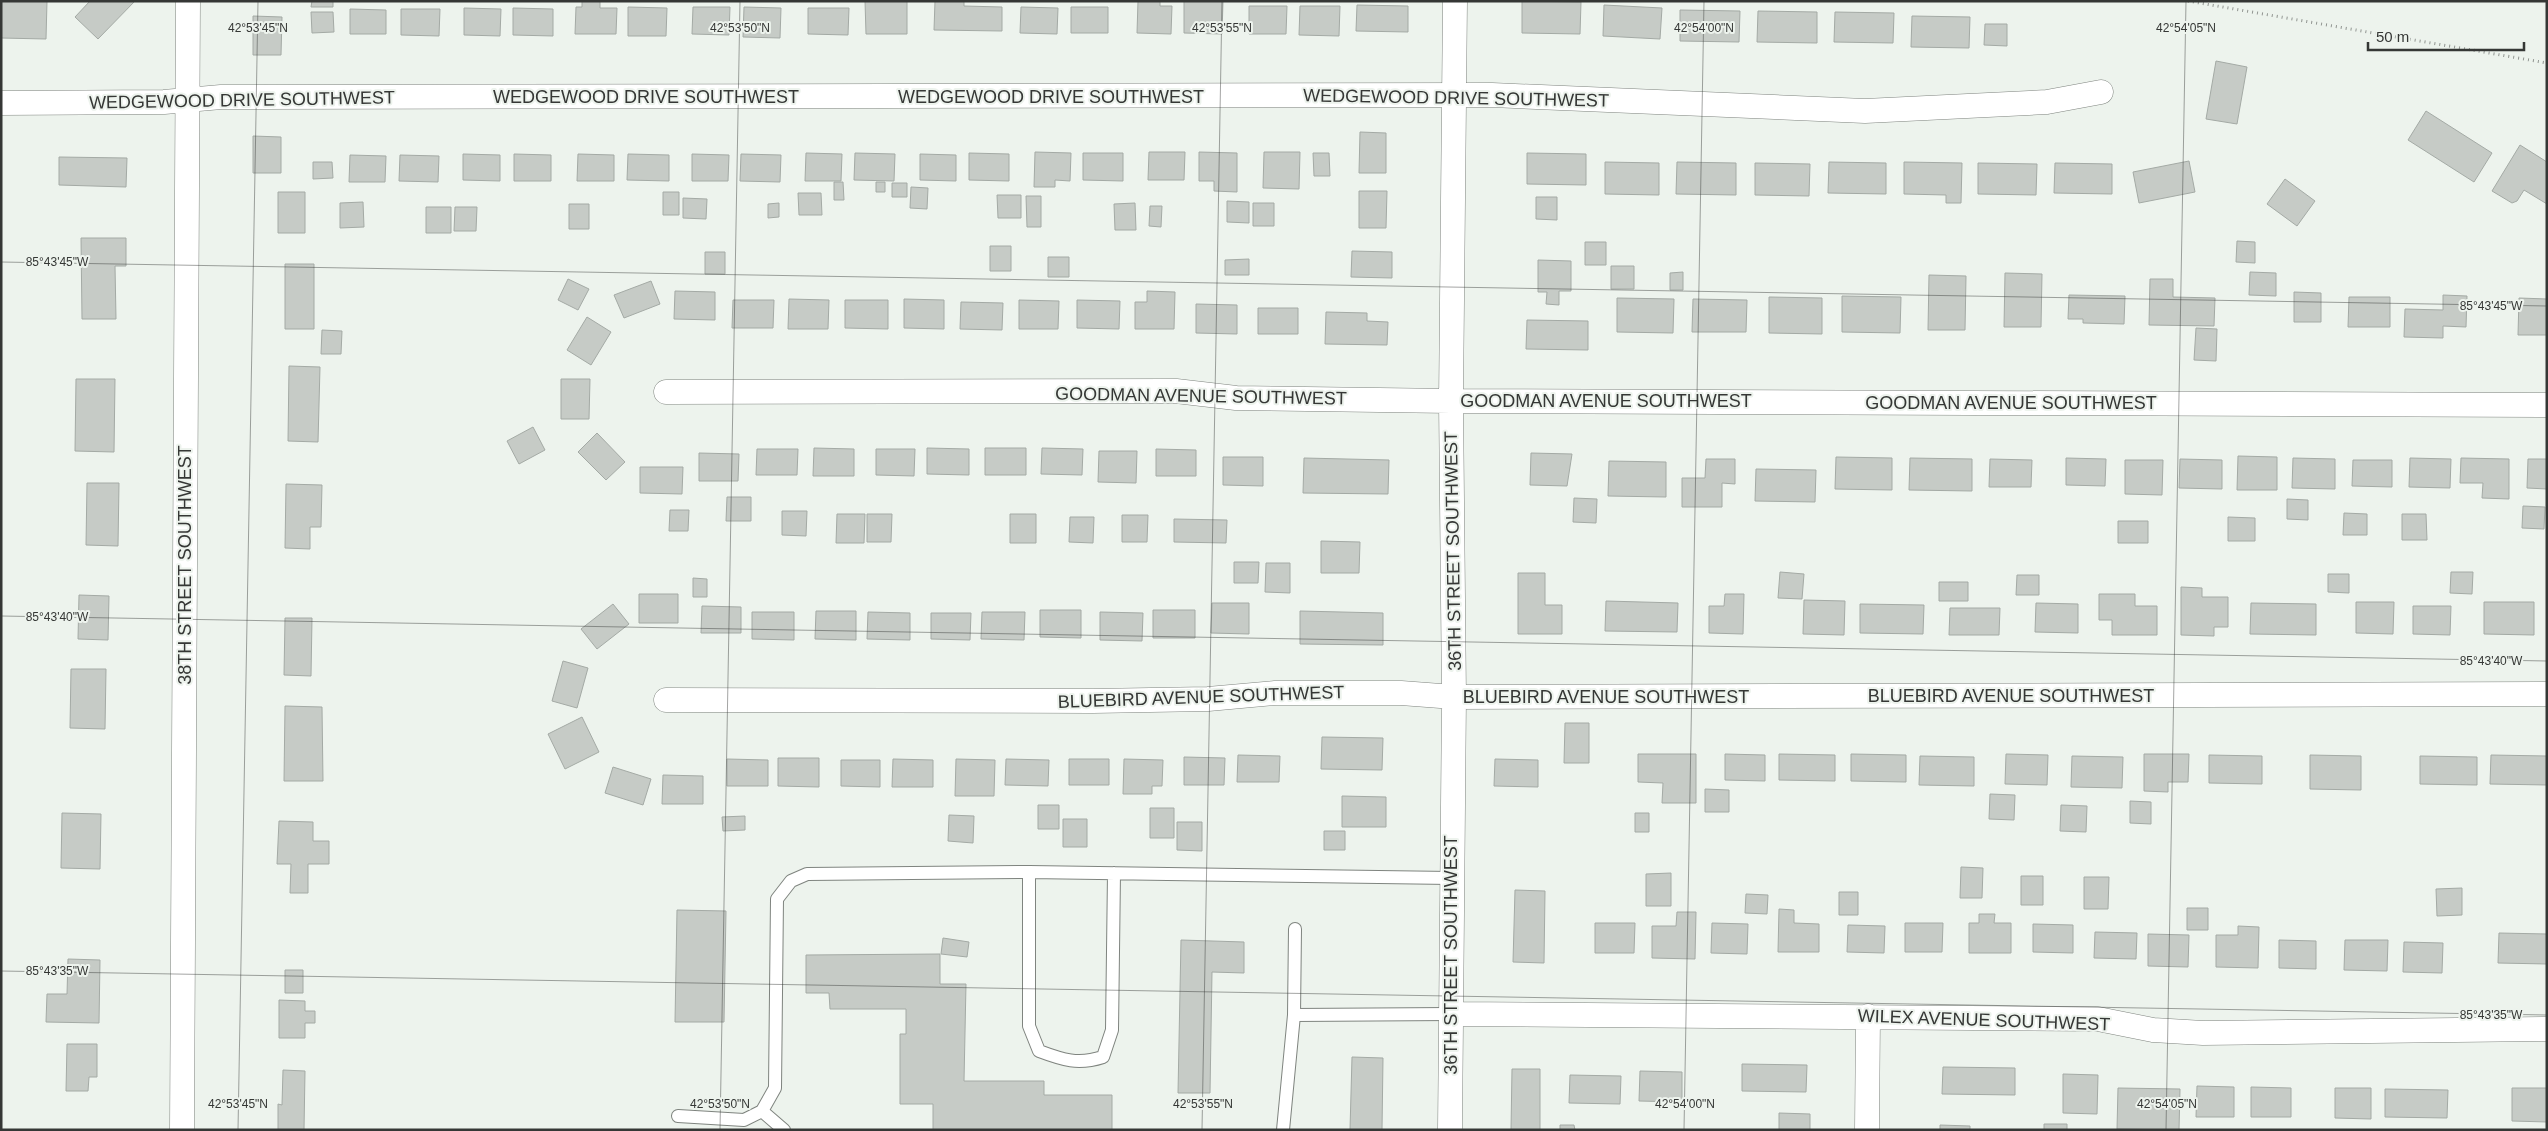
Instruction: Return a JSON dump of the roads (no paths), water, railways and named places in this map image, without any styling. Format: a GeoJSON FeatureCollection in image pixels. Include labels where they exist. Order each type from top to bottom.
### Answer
{"type":"FeatureCollection","features":[{"type":"Feature","properties":{"kind":"street","name":"38TH STREET SOUTHWEST"},"geometry":{"type":"LineString","coordinates":[[182,1130],[188,1]]}},
{"type":"Feature","properties":{"kind":"street","name":"36TH STREET SOUTHWEST"},"geometry":{"type":"LineString","coordinates":[[1450,1130],[1454,697],[1451,401],[1455,1]]}},
{"type":"Feature","properties":{"kind":"street","name":"WEDGEWOOD DRIVE SOUTHWEST"},"geometry":{"type":"LineString","coordinates":[[1,103],[187,102],[221,97],[1492,95],[1864,111],[2047,102],[2100,92]]}},
{"type":"Feature","properties":{"kind":"street","name":"GOODMAN AVENUE SOUTHWEST"},"geometry":{"type":"LineString","coordinates":[[666,392],[1176,391],[1236,398],[1451,401],[2547,404]]}},
{"type":"Feature","properties":{"kind":"street","name":"BLUEBIRD AVENUE SOUTHWEST"},"geometry":{"type":"LineString","coordinates":[[666,700],[1093,701],[1208,699],[1276,693],[1402,693],[1454,697],[2547,694]]}},
{"type":"Feature","properties":{"kind":"street","name":"WILEX AVENUE SOUTHWEST"},"geometry":{"type":"LineString","coordinates":[[1451,1014],[2098,1019],[2153,1030],[2204,1033],[2547,1029]]}},
{"type":"Feature","properties":{"kind":"street"},"geometry":{"type":"LineString","coordinates":[[1867,1130],[1868,1016]]}},
{"type":"Feature","properties":{"kind":"lane"},"geometry":{"type":"LineString","coordinates":[[678,1116],[744,1120],[762,1111],[775,1088],[777,899],[791,881],[807,874],[1029,872],[1451,878]]}},
{"type":"Feature","properties":{"kind":"lane"},"geometry":{"type":"LineString","coordinates":[[1029,872],[1030,1026],[1039,1051],[1060,1059],[1085,1063],[1103,1057],[1112,1030],[1114,873]]}},
{"type":"Feature","properties":{"kind":"lane"},"geometry":{"type":"LineString","coordinates":[[1283,1130],[1294,1015],[1295,929]]}},
{"type":"Feature","properties":{"kind":"lane"},"geometry":{"type":"LineString","coordinates":[[1294,1015],[1451,1014]]}},
{"type":"Feature","properties":{"kind":"lane"},"geometry":{"type":"LineString","coordinates":[[762,1111],[784,1130]]}}]}
